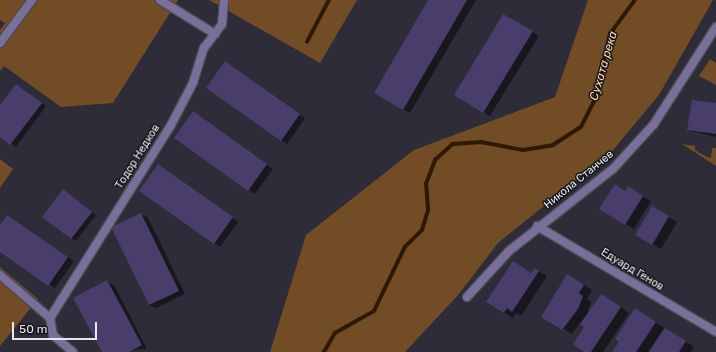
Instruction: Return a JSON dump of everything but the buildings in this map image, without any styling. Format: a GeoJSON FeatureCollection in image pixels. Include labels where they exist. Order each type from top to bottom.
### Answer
{"type":"FeatureCollection","features":[{"type":"Feature","properties":{"kind":"street"},"geometry":{"type":"LineString","coordinates":[[0,43],[32,0]]}},
{"type":"Feature","properties":{"kind":"street"},"geometry":{"type":"LineString","coordinates":[[160,0],[215,34]]}},
{"type":"Feature","properties":{"kind":"street","name":"Тодор Недков"},"geometry":{"type":"LineString","coordinates":[[50,318],[171,125],[192,83],[204,48],[215,34],[224,17],[224,0]]}},
{"type":"Feature","properties":{"kind":"street","name":"Никола Станчев"},"geometry":{"type":"LineString","coordinates":[[467,297],[490,269],[537,226],[613,169],[649,130],[716,27]]}},
{"type":"Feature","properties":{"kind":"street","name":"Едуард Генов"},"geometry":{"type":"LineString","coordinates":[[537,226],[716,332]]}},
{"type":"Feature","properties":{"kind":"street"},"geometry":{"type":"LineString","coordinates":[[0,275],[50,318],[53,335],[73,352]]}},
{"type":"Feature","properties":{"kind":"shaded area"},"geometry":{"type":"Polygon","coordinates":[[[0,0],[178,0],[113,103],[61,107],[4,66],[0,71],[0,30],[5,23],[0,20],[0,0]]]}},
{"type":"Feature","properties":{"kind":"shaded area"},"geometry":{"type":"Polygon","coordinates":[[[209,0],[357,0],[320,63],[209,0]]]}},
{"type":"Feature","properties":{"kind":"shaded area"},"geometry":{"type":"Polygon","coordinates":[[[588,0],[713,0],[659,95],[613,150],[498,243],[459,294],[405,352],[270,352],[306,235],[414,150],[555,97],[588,0]]]}},
{"type":"Feature","properties":{"kind":"shaded area"},"geometry":{"type":"Polygon","coordinates":[[[710,59],[716,63],[716,85],[699,76],[710,59]]]}},
{"type":"Feature","properties":{"kind":"shaded area"},"geometry":{"type":"Polygon","coordinates":[[[682,144],[695,146],[695,150],[711,158],[712,148],[716,148],[716,166],[682,144]]]}},
{"type":"Feature","properties":{"kind":"shaded area"},"geometry":{"type":"Polygon","coordinates":[[[0,159],[13,169],[0,188],[0,159]]]}},
{"type":"Feature","properties":{"kind":"shaded area"},"geometry":{"type":"Polygon","coordinates":[[[0,267],[38,299],[0,346],[0,267]]]}},
{"type":"Feature","properties":{"kind":"waterway"},"geometry":{"type":"LineString","coordinates":[[307,42],[329,0]]}},
{"type":"Feature","properties":{"kind":"waterway","name":"Сухата река"},"geometry":{"type":"LineString","coordinates":[[324,352],[335,333],[374,311],[405,247],[422,230],[428,210],[426,184],[435,160],[453,144],[481,142],[523,150],[553,145],[581,127],[595,100],[610,34],[635,0]]}}]}
